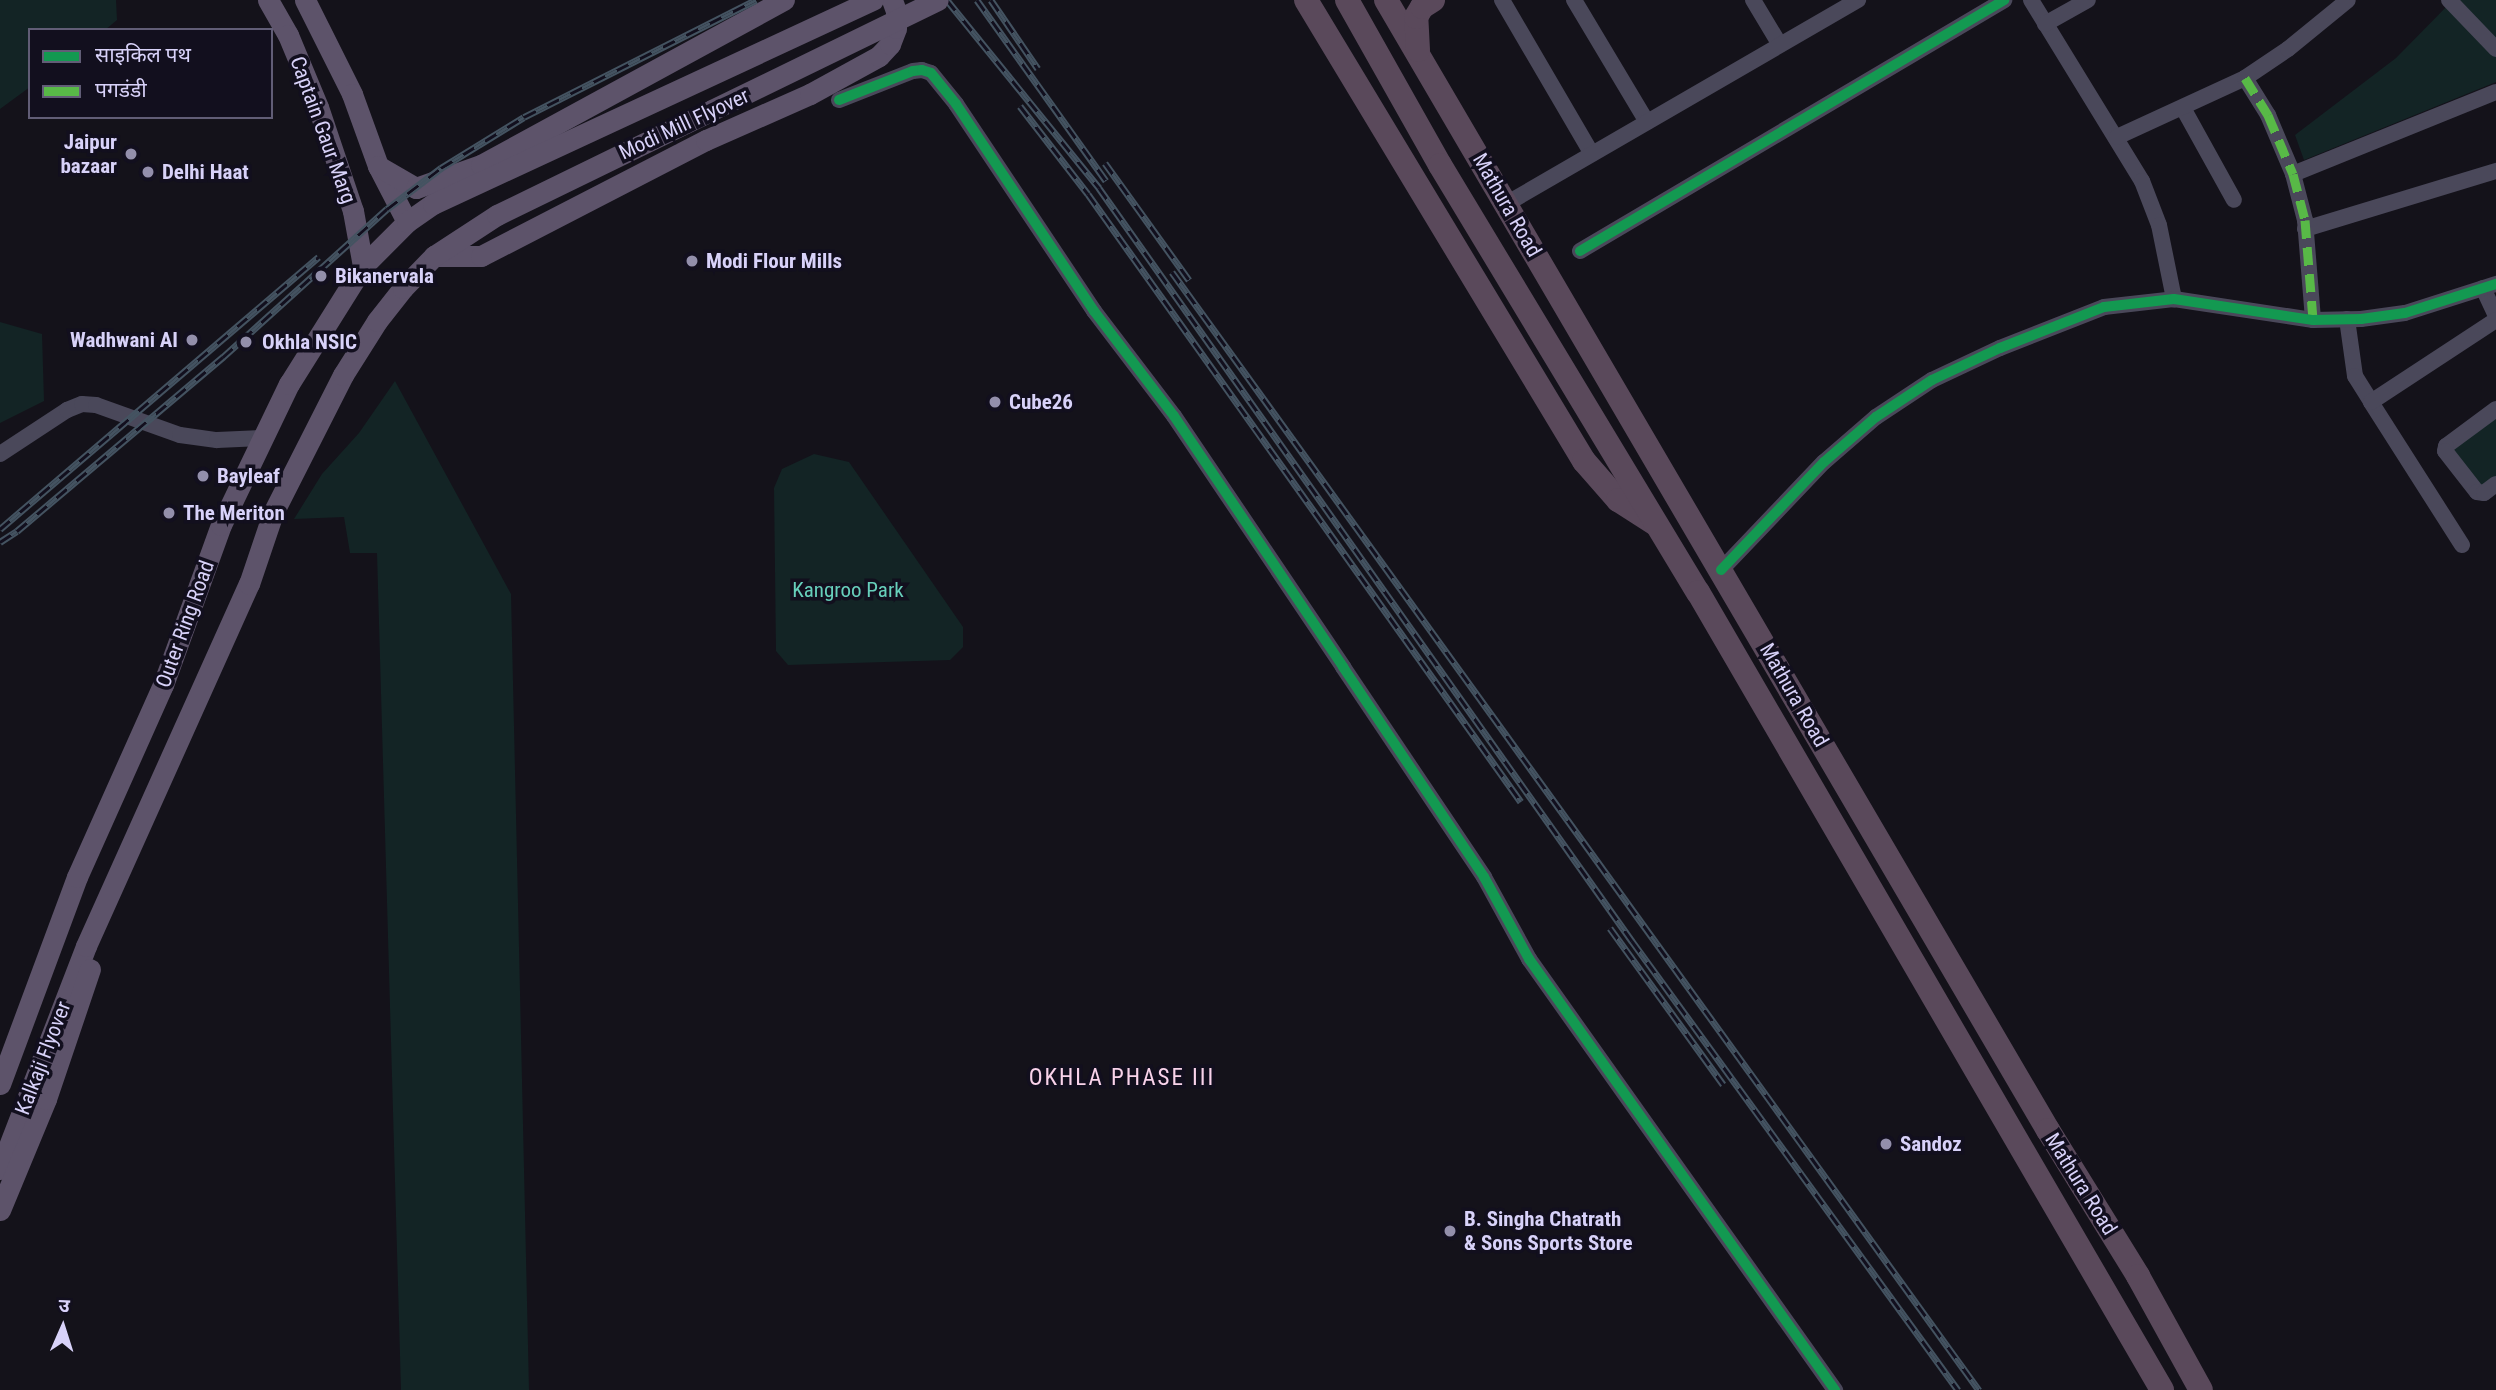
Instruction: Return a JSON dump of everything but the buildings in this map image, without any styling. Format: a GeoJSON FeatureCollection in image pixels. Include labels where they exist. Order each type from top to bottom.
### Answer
{"type":"FeatureCollection","features":[{"type":"Feature","properties":{"kind":"highway"},"geometry":{"type":"LineString","coordinates":[[1306,0],[1584,461],[1618,500],[1660,527]]}},
{"type":"Feature","properties":{"kind":"highway","name":"Mathura Road"},"geometry":{"type":"LineString","coordinates":[[1347,0],[1440,165],[1660,527],[2162,1390]]}},
{"type":"Feature","properties":{"kind":"highway","name":"Mathura Road"},"geometry":{"type":"LineString","coordinates":[[1385,0],[2048,1130],[2138,1276],[2201,1390]]}},
{"type":"Feature","properties":{"kind":"highway"},"geometry":{"type":"LineString","coordinates":[[1419,57],[1416,17],[1422,7],[1433,0]]}},
{"type":"Feature","properties":{"kind":"main road","name":"Captain Gaur Marg"},"geometry":{"type":"LineString","coordinates":[[268,0],[288,35],[317,107],[353,211],[363,266]]}},
{"type":"Feature","properties":{"kind":"main road","name":"Captain Gaur Marg"},"geometry":{"type":"LineString","coordinates":[[305,0],[352,94],[379,166],[407,222]]}},
{"type":"Feature","properties":{"kind":"main road"},"geometry":{"type":"LineString","coordinates":[[379,166],[416,188],[481,165],[784,0]]}},
{"type":"Feature","properties":{"kind":"main road","name":"Modi Mill Flyover"},"geometry":{"type":"LineString","coordinates":[[433,204],[873,0]]}},
{"type":"Feature","properties":{"kind":"main road"},"geometry":{"type":"LineString","coordinates":[[434,256],[481,256],[698,145],[810,94],[879,56],[890,44],[896,28],[896,11],[892,0]]}},
{"type":"Feature","properties":{"kind":"main road","name":"Modi Mill Flyover"},"geometry":{"type":"LineString","coordinates":[[434,256],[530,197],[938,0]]}},
{"type":"Feature","properties":{"kind":"main road"},"geometry":{"type":"LineString","coordinates":[[433,204],[455,175]]}},
{"type":"Feature","properties":{"kind":"main road","name":"Outer Ring Road"},"geometry":{"type":"LineString","coordinates":[[0,1084],[77,877],[163,685],[221,525],[261,438],[289,384],[363,266],[407,222],[433,204]]}},
{"type":"Feature","properties":{"kind":"main road","name":"Outer Ring Road"},"geometry":{"type":"LineString","coordinates":[[86,946],[249,584],[273,513],[301,456],[343,375],[377,321],[434,256]]}},
{"type":"Feature","properties":{"kind":"main road"},"geometry":{"type":"LineString","coordinates":[[0,1210],[46,1100],[90,972],[86,946]]}},
{"type":"Feature","properties":{"kind":"main road","name":"Kalkaji Flyover"},"geometry":{"type":"LineString","coordinates":[[0,1170],[86,946]]}},
{"type":"Feature","properties":{"kind":"street"},"geometry":{"type":"LineString","coordinates":[[1502,0],[1592,154]]}},
{"type":"Feature","properties":{"kind":"street"},"geometry":{"type":"LineString","coordinates":[[1574,0],[1647,122]]}},
{"type":"Feature","properties":{"kind":"street"},"geometry":{"type":"LineString","coordinates":[[1753,0],[1780,46]]}},
{"type":"Feature","properties":{"kind":"street"},"geometry":{"type":"LineString","coordinates":[[1580,251],[2004,0]]}},
{"type":"Feature","properties":{"kind":"street"},"geometry":{"type":"LineString","coordinates":[[2031,0],[2142,181],[2160,225],[2174,299]]}},
{"type":"Feature","properties":{"kind":"street"},"geometry":{"type":"LineString","coordinates":[[2045,24],[2088,0]]}},
{"type":"Feature","properties":{"kind":"street"},"geometry":{"type":"LineString","coordinates":[[2449,0],[2496,49]]}},
{"type":"Feature","properties":{"kind":"street"},"geometry":{"type":"LineString","coordinates":[[1506,204],[1856,1]]}},
{"type":"Feature","properties":{"kind":"street"},"geometry":{"type":"LineString","coordinates":[[2117,137],[2245,78],[2340,3]]}},
{"type":"Feature","properties":{"kind":"street"},"geometry":{"type":"LineString","coordinates":[[839,100],[922,70],[931,73],[956,104],[1094,311],[1174,416],[1484,877],[1529,959],[1835,1390]]}},
{"type":"Feature","properties":{"kind":"street"},"geometry":{"type":"LineString","coordinates":[[2245,78],[2268,115],[2293,174],[2305,229],[2313,320]]}},
{"type":"Feature","properties":{"kind":"street"},"geometry":{"type":"LineString","coordinates":[[2293,174],[2496,92]]}},
{"type":"Feature","properties":{"kind":"street"},"geometry":{"type":"LineString","coordinates":[[2183,108],[2234,200]]}},
{"type":"Feature","properties":{"kind":"street"},"geometry":{"type":"LineString","coordinates":[[2305,229],[2496,171]]}},
{"type":"Feature","properties":{"kind":"street"},"geometry":{"type":"LineString","coordinates":[[1721,570],[1824,462],[1876,417],[1932,380],[2104,307],[2174,299],[2313,320],[2347,319],[2405,313],[2489,286],[2496,318],[2371,402]]}},
{"type":"Feature","properties":{"kind":"street"},"geometry":{"type":"LineString","coordinates":[[2347,319],[2355,376],[2462,545]]}},
{"type":"Feature","properties":{"kind":"street"},"geometry":{"type":"LineString","coordinates":[[0,454],[67,410],[82,404],[96,405],[180,435],[217,440],[261,438]]}},
{"type":"Feature","properties":{"kind":"street"},"geometry":{"type":"LineString","coordinates":[[2496,409],[2446,446],[2445,451],[2477,492],[2484,493],[2496,484]]}},
{"type":"Feature","properties":{"kind":"green space"},"geometry":{"type":"Polygon","coordinates":[[[0,0],[116,0],[117,20],[107,28],[28,28],[28,88],[0,109],[0,0]]]}},
{"type":"Feature","properties":{"kind":"green space"},"geometry":{"type":"Polygon","coordinates":[[[2453,0],[2496,0],[2496,82],[2304,160],[2295,135],[2396,58],[2453,0]]]}},
{"type":"Feature","properties":{"kind":"green space"},"geometry":{"type":"Polygon","coordinates":[[[0,322],[42,334],[44,401],[0,423],[0,322]]]}},
{"type":"Feature","properties":{"kind":"green space"},"geometry":{"type":"Polygon","coordinates":[[[395,381],[511,594],[529,1390],[401,1390],[377,553],[350,553],[344,517],[294,519],[322,474],[359,433],[395,381]]]}},
{"type":"Feature","properties":{"kind":"green space"},"geometry":{"type":"Polygon","coordinates":[[[2496,412],[2496,480],[2483,490],[2448,450],[2496,412]]]}},
{"type":"Feature","properties":{"kind":"green space","name":"Kangroo Park"},"geometry":{"type":"Polygon","coordinates":[[[814,454],[849,462],[963,627],[963,647],[950,660],[788,665],[776,651],[774,488],[782,469],[814,454]]]}},
{"type":"Feature","properties":{"kind":"railway"},"geometry":{"type":"LineString","coordinates":[[0,542],[17,531],[223,357],[387,209],[441,168],[524,117],[756,0]]}},
{"type":"Feature","properties":{"kind":"railway"},"geometry":{"type":"LineString","coordinates":[[947,0],[1099,188],[1632,941],[1958,1390]]}},
{"type":"Feature","properties":{"kind":"railway"},"geometry":{"type":"LineString","coordinates":[[977,0],[1106,181]]}},
{"type":"Feature","properties":{"kind":"railway"},"geometry":{"type":"LineString","coordinates":[[991,0],[1038,69]]}},
{"type":"Feature","properties":{"kind":"railway"},"geometry":{"type":"LineString","coordinates":[[1020,106],[1088,194],[1521,802]]}},
{"type":"Feature","properties":{"kind":"railway"},"geometry":{"type":"LineString","coordinates":[[1105,163],[1189,280]]}},
{"type":"Feature","properties":{"kind":"railway"},"geometry":{"type":"LineString","coordinates":[[0,529],[319,257]]}},
{"type":"Feature","properties":{"kind":"railway"},"geometry":{"type":"LineString","coordinates":[[1172,272],[1979,1390]]}},
{"type":"Feature","properties":{"kind":"railway"},"geometry":{"type":"LineString","coordinates":[[1610,928],[1723,1084]]}},
{"type":"Feature","properties":{"kind":"marked path"},"geometry":{"type":"LineString","coordinates":[[2245,78],[2268,115],[2293,174],[2305,220],[2313,320]]}},
{"type":"Feature","properties":{"kind":"cycle path"},"geometry":{"type":"LineString","coordinates":[[1580,251],[2004,0]]}},
{"type":"Feature","properties":{"kind":"cycle path"},"geometry":{"type":"LineString","coordinates":[[839,100],[913,71],[922,70],[931,73],[956,104],[1094,311],[1174,416],[1484,877],[1529,959],[1835,1390]]}},
{"type":"Feature","properties":{"kind":"cycle path"},"geometry":{"type":"LineString","coordinates":[[1721,570],[1824,462],[1876,417],[1932,380],[2000,348],[2104,307],[2174,299],[2313,320],[2361,319],[2405,313],[2496,284]]}},
{"type":"Feature","properties":{"kind":"place","name":"Jaipur bazaar"},"geometry":{"type":"Point","coordinates":[131,154]}},
{"type":"Feature","properties":{"kind":"place","name":"Delhi Haat"},"geometry":{"type":"Point","coordinates":[148,172]}},
{"type":"Feature","properties":{"kind":"place","name":"Modi Flour Mills"},"geometry":{"type":"Point","coordinates":[692,261]}},
{"type":"Feature","properties":{"kind":"place","name":"Bikanervala"},"geometry":{"type":"Point","coordinates":[321,276]}},
{"type":"Feature","properties":{"kind":"place","name":"Wadhwani AI"},"geometry":{"type":"Point","coordinates":[192,340]}},
{"type":"Feature","properties":{"kind":"place","name":"Okhla NSIC"},"geometry":{"type":"Point","coordinates":[246,342]}},
{"type":"Feature","properties":{"kind":"place","name":"Cube26"},"geometry":{"type":"Point","coordinates":[995,402]}},
{"type":"Feature","properties":{"kind":"place","name":"Bayleaf"},"geometry":{"type":"Point","coordinates":[203,476]}},
{"type":"Feature","properties":{"kind":"place","name":"The Meriton"},"geometry":{"type":"Point","coordinates":[169,513]}},
{"type":"Feature","properties":{"kind":"place","name":"Sandoz"},"geometry":{"type":"Point","coordinates":[1886,1144]}},
{"type":"Feature","properties":{"kind":"place","name":"B. Singha Chatrath & Sons Sports Store"},"geometry":{"type":"Point","coordinates":[1450,1231]}},
{"type":"Feature","properties":{"kind":"district","name":"OKHLA PHASE III"},"geometry":{"type":"Point","coordinates":[1122,1078]}}]}
